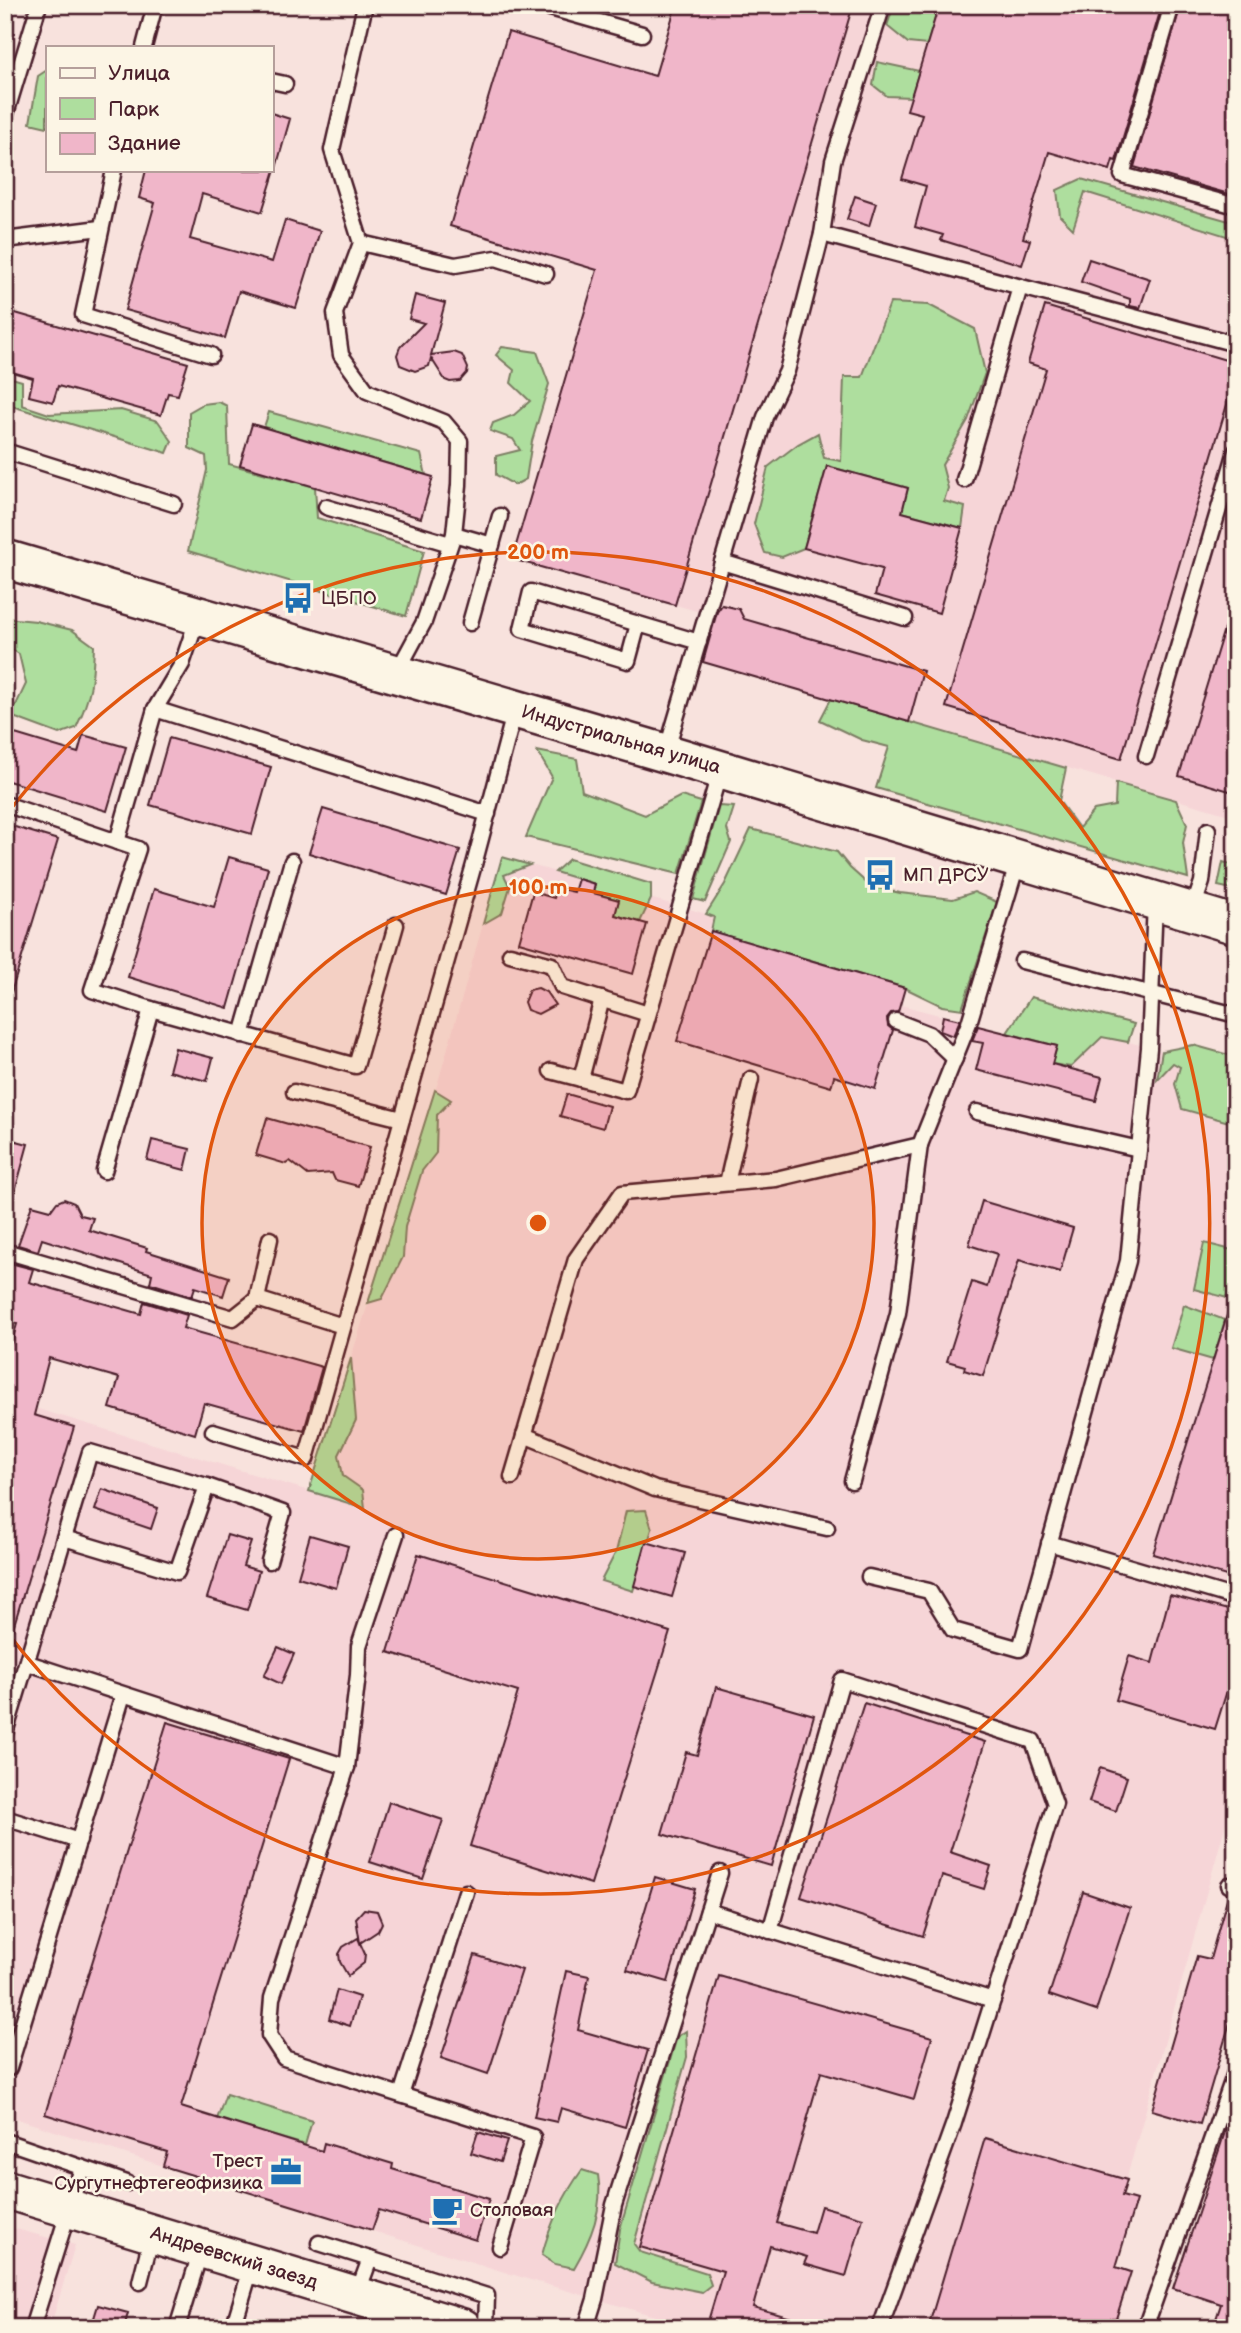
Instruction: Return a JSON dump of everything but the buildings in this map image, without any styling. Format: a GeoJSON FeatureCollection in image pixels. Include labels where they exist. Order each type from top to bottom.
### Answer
{"type":"FeatureCollection","features":[{"type":"Feature","properties":{"kind":"main road","name":"Индустриальная улица"},"geometry":{"type":"LineString","coordinates":[[5,559],[720,769],[1236,925]]}},
{"type":"Feature","properties":{"kind":"main road","name":"Андреевский заезд"},"geometry":{"type":"LineString","coordinates":[[5,2189],[463,2328]]}},
{"type":"Feature","properties":{"kind":"lane"},"geometry":{"type":"LineString","coordinates":[[5,117],[10,83],[38,5]]}},
{"type":"Feature","properties":{"kind":"lane"},"geometry":{"type":"LineString","coordinates":[[144,46],[155,5]]}},
{"type":"Feature","properties":{"kind":"lane"},"geometry":{"type":"LineString","coordinates":[[365,5],[332,150],[361,243],[335,313],[341,355],[367,391],[444,422],[460,441],[459,485],[452,539],[424,622],[396,674]]}},
{"type":"Feature","properties":{"kind":"lane"},"geometry":{"type":"LineString","coordinates":[[540,5],[642,34]]}},
{"type":"Feature","properties":{"kind":"lane"},"geometry":{"type":"LineString","coordinates":[[666,753],[765,417],[787,371],[822,234],[833,161],[883,5]]}},
{"type":"Feature","properties":{"kind":"lane"},"geometry":{"type":"LineString","coordinates":[[1172,5],[1122,175],[1236,206]]}},
{"type":"Feature","properties":{"kind":"lane"},"geometry":{"type":"LineString","coordinates":[[114,172],[83,315],[211,355]]}},
{"type":"Feature","properties":{"kind":"lane"},"geometry":{"type":"LineString","coordinates":[[5,240],[100,228]]}},
{"type":"Feature","properties":{"kind":"lane"},"geometry":{"type":"LineString","coordinates":[[822,234],[1236,344]]}},
{"type":"Feature","properties":{"kind":"lane"},"geometry":{"type":"LineString","coordinates":[[361,243],[455,265],[496,258],[546,274]]}},
{"type":"Feature","properties":{"kind":"lane"},"geometry":{"type":"LineString","coordinates":[[964,480],[1020,287]]}},
{"type":"Feature","properties":{"kind":"lane"},"geometry":{"type":"LineString","coordinates":[[5,451],[174,504]]}},
{"type":"Feature","properties":{"kind":"lane"},"geometry":{"type":"LineString","coordinates":[[1146,756],[1236,451]]}},
{"type":"Feature","properties":{"kind":"lane"},"geometry":{"type":"LineString","coordinates":[[326,507],[452,539],[492,545]]}},
{"type":"Feature","properties":{"kind":"lane"},"geometry":{"type":"LineString","coordinates":[[470,623],[500,516]]}},
{"type":"Feature","properties":{"kind":"lane"},"geometry":{"type":"LineString","coordinates":[[722,562],[905,618]]}},
{"type":"Feature","properties":{"kind":"lane"},"geometry":{"type":"LineString","coordinates":[[638,624],[628,661],[522,629],[531,592],[699,642]]}},
{"type":"Feature","properties":{"kind":"lane"},"geometry":{"type":"LineString","coordinates":[[117,842],[155,709],[182,664],[198,615]]}},
{"type":"Feature","properties":{"kind":"lane"},"geometry":{"type":"LineString","coordinates":[[155,709],[488,814]]}},
{"type":"Feature","properties":{"kind":"lane"},"geometry":{"type":"LineString","coordinates":[[213,1431],[306,1459],[488,814],[515,709]]}},
{"type":"Feature","properties":{"kind":"lane"},"geometry":{"type":"LineString","coordinates":[[551,1071],[626,1091],[720,769]]}},
{"type":"Feature","properties":{"kind":"lane"},"geometry":{"type":"LineString","coordinates":[[5,804],[138,849],[92,990],[152,1009],[356,1066],[396,925]]}},
{"type":"Feature","properties":{"kind":"lane"},"geometry":{"type":"LineString","coordinates":[[1191,912],[1202,882],[1208,830]]}},
{"type":"Feature","properties":{"kind":"lane"},"geometry":{"type":"LineString","coordinates":[[852,1481],[898,1313],[920,1145],[969,1023],[1019,859]]}},
{"type":"Feature","properties":{"kind":"lane"},"geometry":{"type":"LineString","coordinates":[[242,1035],[292,861]]}},
{"type":"Feature","properties":{"kind":"lane"},"geometry":{"type":"LineString","coordinates":[[869,1577],[929,1591],[953,1630],[1020,1649],[1128,1261],[1149,1048],[1155,901]]}},
{"type":"Feature","properties":{"kind":"lane"},"geometry":{"type":"LineString","coordinates":[[510,954],[552,965],[562,987],[648,1014]]}},
{"type":"Feature","properties":{"kind":"lane"},"geometry":{"type":"LineString","coordinates":[[1022,961],[1236,1015]]}},
{"type":"Feature","properties":{"kind":"lane"},"geometry":{"type":"LineString","coordinates":[[580,1079],[602,999]]}},
{"type":"Feature","properties":{"kind":"lane"},"geometry":{"type":"LineString","coordinates":[[104,1171],[152,1009]]}},
{"type":"Feature","properties":{"kind":"lane"},"geometry":{"type":"LineString","coordinates":[[896,1021],[929,1034],[955,1059]]}},
{"type":"Feature","properties":{"kind":"lane"},"geometry":{"type":"LineString","coordinates":[[727,1183],[751,1079]]}},
{"type":"Feature","properties":{"kind":"lane"},"geometry":{"type":"LineString","coordinates":[[294,1093],[402,1119]]}},
{"type":"Feature","properties":{"kind":"lane"},"geometry":{"type":"LineString","coordinates":[[977,1112],[1139,1149]]}},
{"type":"Feature","properties":{"kind":"lane"},"geometry":{"type":"LineString","coordinates":[[512,1477],[576,1259],[622,1193],[776,1179],[920,1145]]}},
{"type":"Feature","properties":{"kind":"lane"},"geometry":{"type":"LineString","coordinates":[[5,1251],[233,1318],[257,1299],[270,1240]]}},
{"type":"Feature","properties":{"kind":"lane"},"geometry":{"type":"LineString","coordinates":[[257,1299],[343,1325]]}},
{"type":"Feature","properties":{"kind":"lane"},"geometry":{"type":"LineString","coordinates":[[524,1435],[655,1489],[827,1528]]}},
{"type":"Feature","properties":{"kind":"lane"},"geometry":{"type":"LineString","coordinates":[[5,1734],[90,1452],[206,1486],[283,1513],[269,1561]]}},
{"type":"Feature","properties":{"kind":"lane"},"geometry":{"type":"LineString","coordinates":[[64,1538],[177,1572],[206,1486]]}},
{"type":"Feature","properties":{"kind":"lane"},"geometry":{"type":"LineString","coordinates":[[396,1535],[359,1646],[347,1766],[272,1998],[269,2035],[284,2057],[533,2137],[500,2247]]}},
{"type":"Feature","properties":{"kind":"lane"},"geometry":{"type":"LineString","coordinates":[[1049,1543],[1236,1598]]}},
{"type":"Feature","properties":{"kind":"lane"},"geometry":{"type":"LineString","coordinates":[[28,1663],[347,1766]]}},
{"type":"Feature","properties":{"kind":"lane"},"geometry":{"type":"LineString","coordinates":[[771,1931],[842,1680],[1033,1741],[1055,1804],[954,2123],[880,2328]]}},
{"type":"Feature","properties":{"kind":"lane"},"geometry":{"type":"LineString","coordinates":[[9,2068],[123,1695]]}},
{"type":"Feature","properties":{"kind":"lane"},"geometry":{"type":"LineString","coordinates":[[5,1818],[79,1841]]}},
{"type":"Feature","properties":{"kind":"lane"},"geometry":{"type":"LineString","coordinates":[[586,2328],[614,2205],[720,1873]]}},
{"type":"Feature","properties":{"kind":"lane"},"geometry":{"type":"LineString","coordinates":[[401,2095],[466,1892]]}},
{"type":"Feature","properties":{"kind":"lane"},"geometry":{"type":"LineString","coordinates":[[708,1911],[993,2000]]}},
{"type":"Feature","properties":{"kind":"lane"},"geometry":{"type":"LineString","coordinates":[[1144,2328],[1235,2072]]}},
{"type":"Feature","properties":{"kind":"lane"},"geometry":{"type":"LineString","coordinates":[[5,2141],[127,2183]]}},
{"type":"Feature","properties":{"kind":"lane"},"geometry":{"type":"LineString","coordinates":[[32,2328],[82,2168]]}},
{"type":"Feature","properties":{"kind":"lane"},"geometry":{"type":"LineString","coordinates":[[140,2282],[153,2234]]}},
{"type":"Feature","properties":{"kind":"lane"},"geometry":{"type":"LineString","coordinates":[[319,2243],[487,2296],[486,2328]]}},
{"type":"Feature","properties":{"kind":"lane"},"geometry":{"type":"LineString","coordinates":[[177,2328],[201,2248]]}},
{"type":"Feature","properties":{"kind":"lane"},"geometry":{"type":"LineString","coordinates":[[357,2295],[370,2259]]}},
{"type":"Feature","properties":{"kind":"lane"},"geometry":{"type":"LineString","coordinates":[[233,2328],[252,2264]]}},
{"type":"Feature","properties":{"kind":"shaded area"},"geometry":{"type":"Polygon","coordinates":[[[676,5],[1236,5],[1236,817],[701,661],[714,616],[512,558],[676,5]]]}},
{"type":"Feature","properties":{"kind":"shaded area"},"geometry":{"type":"Polygon","coordinates":[[[502,857],[714,916],[711,931],[905,988],[901,1005],[1007,1033],[1031,997],[1134,1024],[1129,1042],[1236,1072],[1236,1787],[1122,2195],[1136,2200],[1109,2236],[1081,2328],[696,2328],[524,2278],[5,2115],[5,1399],[309,1491],[439,1079],[502,857]]]}},
{"type":"Feature","properties":{"kind":"shaded area"},"geometry":{"type":"Polygon","coordinates":[[[5,2226],[75,2245],[50,2328],[5,2328],[5,2226]]]}},
{"type":"Feature","properties":{"kind":"green space"},"geometry":{"type":"Polygon","coordinates":[[[894,5],[939,5],[927,45],[908,43],[887,26],[894,5]]]}},
{"type":"Feature","properties":{"kind":"green space"},"geometry":{"type":"Polygon","coordinates":[[[877,62],[919,71],[911,97],[887,96],[873,85],[877,62]]]}},
{"type":"Feature","properties":{"kind":"green space"},"geometry":{"type":"Polygon","coordinates":[[[46,71],[46,127],[30,123],[38,76],[46,71]]]}},
{"type":"Feature","properties":{"kind":"green space"},"geometry":{"type":"Polygon","coordinates":[[[1081,179],[1236,223],[1236,239],[1085,192],[1073,229],[1060,216],[1057,190],[1081,179]]]}},
{"type":"Feature","properties":{"kind":"green space"},"geometry":{"type":"Polygon","coordinates":[[[890,303],[929,305],[975,329],[985,373],[968,420],[942,465],[948,488],[944,501],[965,507],[962,528],[902,512],[908,488],[827,466],[804,548],[782,557],[765,553],[754,524],[768,467],[798,444],[818,433],[824,458],[841,461],[844,377],[862,377],[890,303]]]}},
{"type":"Feature","properties":{"kind":"green space"},"geometry":{"type":"Polygon","coordinates":[[[502,347],[537,352],[549,384],[532,441],[526,479],[515,485],[496,475],[496,456],[520,450],[513,439],[490,431],[493,423],[514,415],[530,401],[511,383],[514,370],[496,355],[502,347]]]}},
{"type":"Feature","properties":{"kind":"green space"},"geometry":{"type":"Polygon","coordinates":[[[5,376],[22,381],[22,405],[49,414],[121,410],[158,421],[172,441],[167,453],[5,404],[5,376]]]}},
{"type":"Feature","properties":{"kind":"green space"},"geometry":{"type":"Polygon","coordinates":[[[219,402],[227,406],[229,464],[315,487],[317,518],[424,551],[406,616],[188,551],[207,470],[206,456],[189,448],[189,412],[203,404],[219,402]]]}},
{"type":"Feature","properties":{"kind":"green space"},"geometry":{"type":"Polygon","coordinates":[[[269,412],[421,454],[426,475],[264,427],[269,412]]]}},
{"type":"Feature","properties":{"kind":"green space"},"geometry":{"type":"Polygon","coordinates":[[[5,618],[36,621],[72,630],[94,646],[90,688],[76,728],[59,734],[5,714],[5,709],[16,705],[26,684],[19,654],[5,645],[5,618]]]}},
{"type":"Feature","properties":{"kind":"green space"},"geometry":{"type":"Polygon","coordinates":[[[831,699],[1066,768],[1059,801],[1079,828],[1094,810],[1115,806],[1116,783],[1176,800],[1187,824],[1183,843],[1188,878],[876,788],[889,747],[862,740],[820,720],[831,699]]]}},
{"type":"Feature","properties":{"kind":"green space"},"geometry":{"type":"Polygon","coordinates":[[[537,751],[577,759],[582,791],[645,815],[681,796],[701,802],[679,874],[526,837],[552,777],[537,751]]]}},
{"type":"Feature","properties":{"kind":"green space"},"geometry":{"type":"Polygon","coordinates":[[[719,806],[734,807],[727,829],[731,842],[705,902],[693,899],[719,806]]]}},
{"type":"Feature","properties":{"kind":"green space"},"geometry":{"type":"Polygon","coordinates":[[[751,829],[837,852],[870,886],[900,893],[953,899],[974,892],[997,902],[962,1009],[942,1006],[905,988],[711,931],[714,917],[706,914],[725,884],[751,829]]]}},
{"type":"Feature","properties":{"kind":"green space"},"geometry":{"type":"Polygon","coordinates":[[[502,857],[530,865],[504,875],[510,887],[502,913],[483,924],[502,857]]]}},
{"type":"Feature","properties":{"kind":"green space"},"geometry":{"type":"Polygon","coordinates":[[[569,859],[651,884],[651,899],[640,922],[615,915],[619,900],[593,893],[595,884],[555,872],[569,859]]]}},
{"type":"Feature","properties":{"kind":"green space"},"geometry":{"type":"Polygon","coordinates":[[[1223,862],[1236,866],[1236,890],[1218,886],[1223,862]]]}},
{"type":"Feature","properties":{"kind":"green space"},"geometry":{"type":"Polygon","coordinates":[[[1031,997],[1134,1024],[1128,1042],[1102,1037],[1071,1067],[1052,1064],[1057,1046],[1007,1033],[1031,997]]]}},
{"type":"Feature","properties":{"kind":"green space"},"geometry":{"type":"Polygon","coordinates":[[[1193,1045],[1236,1057],[1236,1124],[1182,1109],[1175,1084],[1180,1067],[1173,1063],[1157,1080],[1162,1051],[1193,1045]]]}},
{"type":"Feature","properties":{"kind":"green space"},"geometry":{"type":"Polygon","coordinates":[[[435,1090],[451,1100],[437,1115],[436,1153],[422,1171],[405,1227],[403,1257],[382,1299],[368,1303],[435,1090]]]}},
{"type":"Feature","properties":{"kind":"green space"},"geometry":{"type":"Polygon","coordinates":[[[1204,1243],[1236,1251],[1236,1285],[1231,1299],[1194,1289],[1204,1243]]]}},
{"type":"Feature","properties":{"kind":"green space"},"geometry":{"type":"Polygon","coordinates":[[[1184,1305],[1225,1320],[1213,1360],[1171,1348],[1184,1305]]]}},
{"type":"Feature","properties":{"kind":"green space"},"geometry":{"type":"Polygon","coordinates":[[[351,1358],[356,1420],[339,1455],[343,1476],[363,1490],[365,1508],[309,1491],[351,1358]]]}},
{"type":"Feature","properties":{"kind":"green space"},"geometry":{"type":"Polygon","coordinates":[[[646,1510],[652,1529],[633,1591],[601,1581],[616,1552],[626,1511],[646,1510]]]}},
{"type":"Feature","properties":{"kind":"green space"},"geometry":{"type":"Polygon","coordinates":[[[686,2031],[687,2057],[634,2244],[640,2252],[707,2273],[711,2285],[702,2292],[652,2282],[615,2263],[620,2229],[677,2037],[686,2031]]]}},
{"type":"Feature","properties":{"kind":"green space"},"geometry":{"type":"Polygon","coordinates":[[[226,2094],[312,2121],[305,2145],[217,2119],[226,2094]]]}},
{"type":"Feature","properties":{"kind":"green space"},"geometry":{"type":"Polygon","coordinates":[[[582,2170],[598,2175],[599,2199],[591,2235],[574,2268],[555,2264],[542,2255],[558,2211],[582,2170]]]}},
{"type":"Feature","properties":{"kind":"place","name":"ЦБПО"},"geometry":{"type":"Point","coordinates":[298,598]}},
{"type":"Feature","properties":{"kind":"place","name":"МП ДРСУ"},"geometry":{"type":"Point","coordinates":[880,875]}},
{"type":"Feature","properties":{"kind":"place","name":"Трест Сургутнефтегеофизика"},"geometry":{"type":"Point","coordinates":[286,2172]}},
{"type":"Feature","properties":{"kind":"place","name":"Столовая"},"geometry":{"type":"Point","coordinates":[447,2210]}}]}
